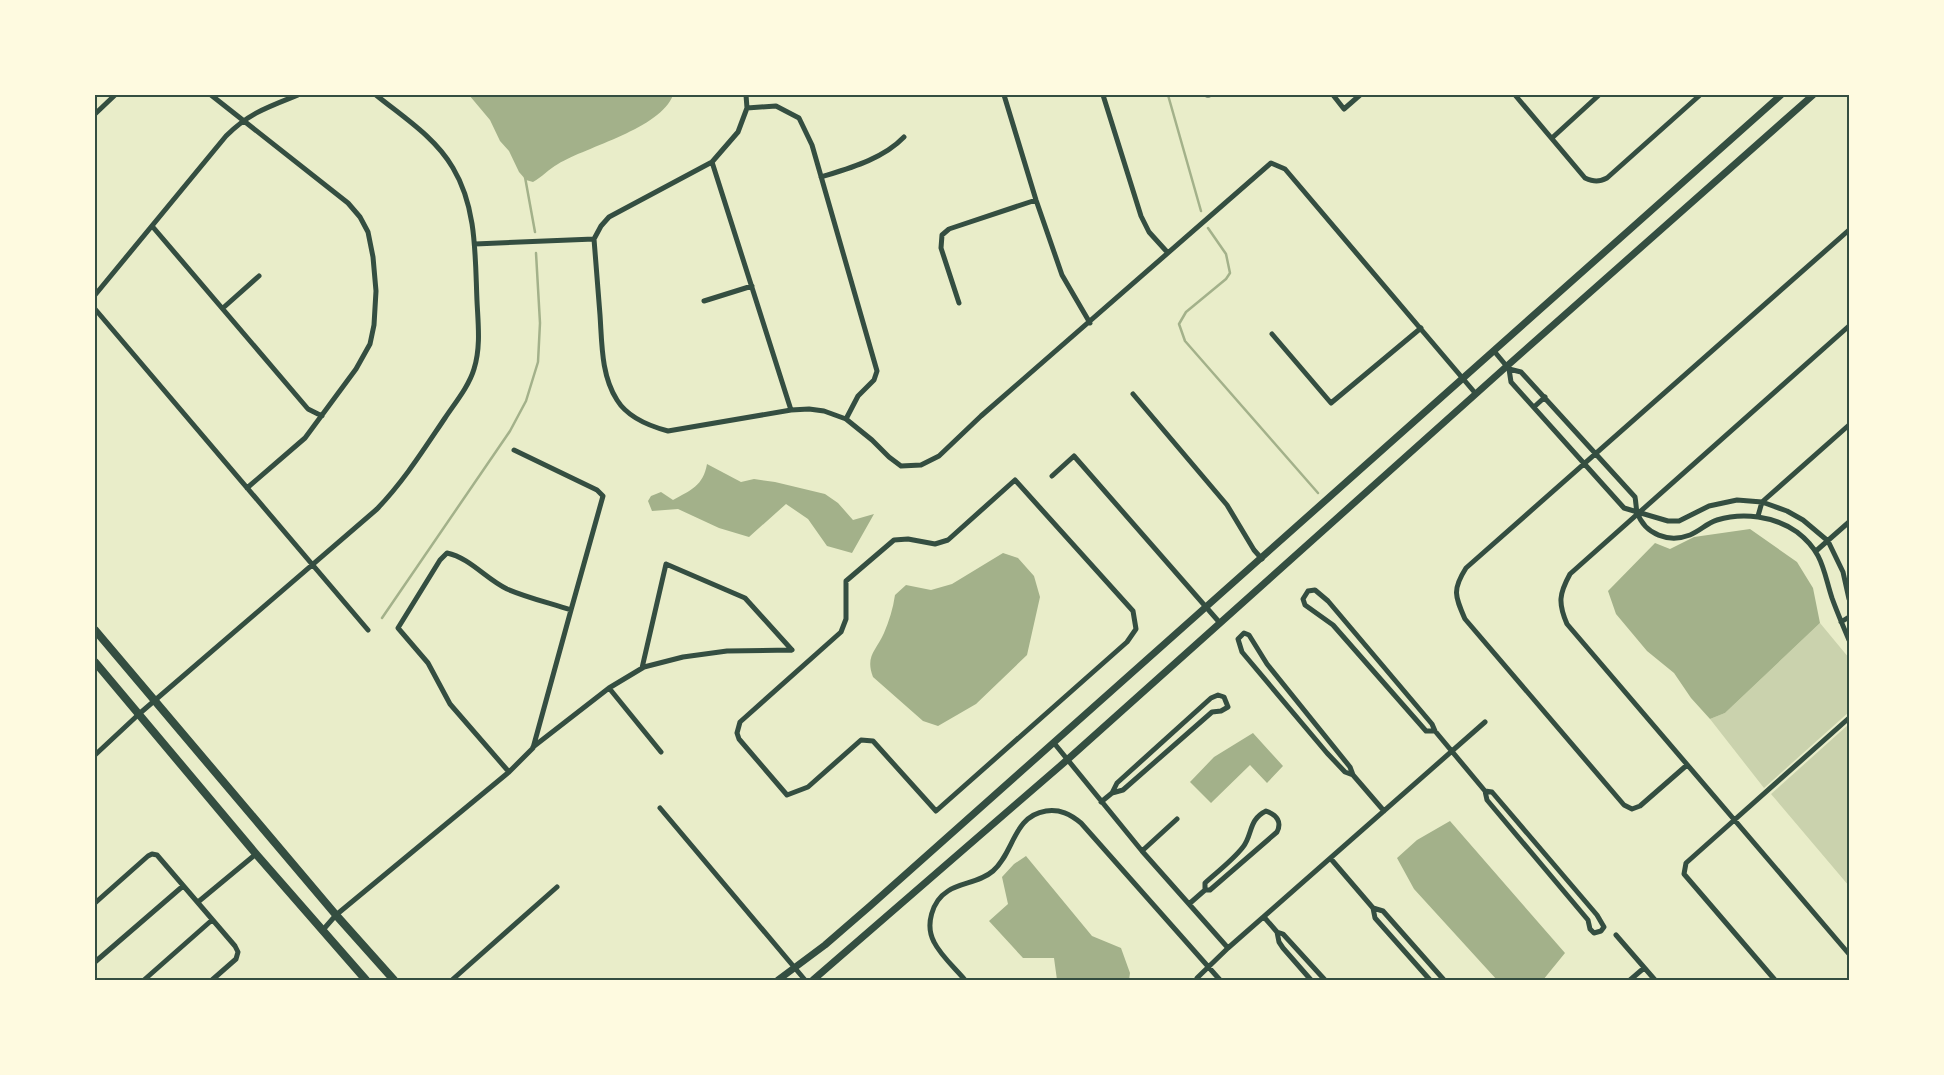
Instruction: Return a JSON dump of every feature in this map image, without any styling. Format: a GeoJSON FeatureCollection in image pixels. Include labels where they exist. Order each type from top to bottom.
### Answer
{"type":"FeatureCollection","features":[{"type":"Feature","properties":{"kind":"main road"},"geometry":{"type":"LineString","coordinates":[[778,980],[856,919],[1781,95]]}},
{"type":"Feature","properties":{"kind":"main road"},"geometry":{"type":"LineString","coordinates":[[813,980],[1067,760],[1813,95]]}},
{"type":"Feature","properties":{"kind":"main road"},"geometry":{"type":"LineString","coordinates":[[95,630],[336,915],[394,980]]}},
{"type":"Feature","properties":{"kind":"main road"},"geometry":{"type":"LineString","coordinates":[[95,662],[256,854],[366,980]]}},
{"type":"Feature","properties":{"kind":"street"},"geometry":{"type":"LineString","coordinates":[[95,114],[115,95]]}},
{"type":"Feature","properties":{"kind":"street"},"geometry":{"type":"LineString","coordinates":[[211,95],[348,203],[360,217],[368,232],[373,257],[376,291],[374,325],[370,344],[356,369],[305,438],[247,488]]}},
{"type":"Feature","properties":{"kind":"street"},"geometry":{"type":"LineString","coordinates":[[95,295],[226,136],[242,120],[267,107],[298,95]]}},
{"type":"Feature","properties":{"kind":"street"},"geometry":{"type":"LineString","coordinates":[[95,755],[155,700],[378,509],[395,490],[464,389],[474,370],[479,343],[475,244],[468,203],[453,168],[440,150],[425,134],[376,95]]}},
{"type":"Feature","properties":{"kind":"street"},"geometry":{"type":"LineString","coordinates":[[746,95],[747,108],[738,132],[712,162],[609,217],[601,226],[594,239],[604,365],[618,402],[629,413],[650,426],[668,431],[791,410],[808,409],[824,411],[846,418],[872,440],[888,457],[901,466],[922,465],[939,456],[981,416],[1090,323],[1271,163],[1285,169],[1476,394]]}},
{"type":"Feature","properties":{"kind":"street"},"geometry":{"type":"LineString","coordinates":[[1004,95],[1036,200],[1062,276],[1090,323]]}},
{"type":"Feature","properties":{"kind":"street"},"geometry":{"type":"LineString","coordinates":[[1102,95],[1141,216],[1149,232],[1168,254]]}},
{"type":"Feature","properties":{"kind":"street"},"geometry":{"type":"LineString","coordinates":[[1332,95],[1344,108],[1360,95]]}},
{"type":"Feature","properties":{"kind":"street"},"geometry":{"type":"LineString","coordinates":[[1516,95],[1585,178],[1592,182],[1607,178],[1700,95]]}},
{"type":"Feature","properties":{"kind":"street"},"geometry":{"type":"LineString","coordinates":[[1552,138],[1599,95]]}},
{"type":"Feature","properties":{"kind":"street"},"geometry":{"type":"LineString","coordinates":[[747,108],[776,106],[799,118],[812,145],[877,371],[874,380],[858,396],[846,418]]}},
{"type":"Feature","properties":{"kind":"street"},"geometry":{"type":"LineString","coordinates":[[821,177],[862,163],[894,148],[904,137]]}},
{"type":"Feature","properties":{"kind":"street"},"geometry":{"type":"LineString","coordinates":[[712,162],[791,410]]}},
{"type":"Feature","properties":{"kind":"street"},"geometry":{"type":"LineString","coordinates":[[959,303],[941,248],[942,236],[949,229],[1036,200]]}},
{"type":"Feature","properties":{"kind":"street"},"geometry":{"type":"LineString","coordinates":[[152,226],[308,409],[322,416]]}},
{"type":"Feature","properties":{"kind":"street"},"geometry":{"type":"LineString","coordinates":[[1687,765],[1640,806],[1632,809],[1624,805],[1465,619],[1457,600],[1457,582],[1466,568],[1849,230]]}},
{"type":"Feature","properties":{"kind":"street"},"geometry":{"type":"LineString","coordinates":[[475,244],[594,239]]}},
{"type":"Feature","properties":{"kind":"street"},"geometry":{"type":"LineString","coordinates":[[222,308],[259,276]]}},
{"type":"Feature","properties":{"kind":"street"},"geometry":{"type":"LineString","coordinates":[[704,301],[752,286]]}},
{"type":"Feature","properties":{"kind":"street"},"geometry":{"type":"LineString","coordinates":[[95,309],[368,630]]}},
{"type":"Feature","properties":{"kind":"street"},"geometry":{"type":"LineString","coordinates":[[1849,326],[1637,512],[1570,574],[1561,590],[1560,608],[1567,624],[1849,954]]}},
{"type":"Feature","properties":{"kind":"street"},"geometry":{"type":"LineString","coordinates":[[1272,334],[1331,403],[1421,328]]}},
{"type":"Feature","properties":{"kind":"street"},"geometry":{"type":"LineString","coordinates":[[1494,351],[1508,367],[1521,372],[1635,497],[1637,512],[1650,531],[1666,538],[1690,535],[1716,520],[1742,515],[1758,516],[1780,523],[1797,532],[1816,551],[1824,565],[1841,622],[1849,640]]}},
{"type":"Feature","properties":{"kind":"street"},"geometry":{"type":"LineString","coordinates":[[1508,367],[1511,382],[1624,508],[1668,521],[1679,521],[1709,506],[1737,500],[1762,502],[1787,511],[1828,541],[1843,572],[1849,599]]}},
{"type":"Feature","properties":{"kind":"street"},"geometry":{"type":"LineString","coordinates":[[1133,394],[1228,505],[1254,550],[1262,559]]}},
{"type":"Feature","properties":{"kind":"street"},"geometry":{"type":"LineString","coordinates":[[1534,407],[1545,397]]}},
{"type":"Feature","properties":{"kind":"street"},"geometry":{"type":"LineString","coordinates":[[1758,516],[1762,502],[1849,424]]}},
{"type":"Feature","properties":{"kind":"street"},"geometry":{"type":"LineString","coordinates":[[514,450],[597,490],[603,496],[532,748]]}},
{"type":"Feature","properties":{"kind":"street"},"geometry":{"type":"LineString","coordinates":[[1052,476],[1074,456],[1220,623]]}},
{"type":"Feature","properties":{"kind":"street"},"geometry":{"type":"LineString","coordinates":[[1015,480],[1133,611],[1136,629],[1127,642],[1037,722],[936,810],[873,741],[861,740],[808,786],[788,795],[739,739],[738,733],[740,722],[841,632],[846,619],[846,581],[894,540],[908,539],[935,544],[948,540],[1015,480]]}},
{"type":"Feature","properties":{"kind":"street"},"geometry":{"type":"LineString","coordinates":[[1816,551],[1849,522]]}},
{"type":"Feature","properties":{"kind":"street"},"geometry":{"type":"LineString","coordinates":[[509,772],[450,704],[428,663],[398,628],[440,560],[447,553],[458,556],[486,577],[507,589],[571,610]]}},
{"type":"Feature","properties":{"kind":"street"},"geometry":{"type":"LineString","coordinates":[[322,931],[336,915],[509,772],[532,748],[609,688],[642,668],[683,657],[727,651],[792,650],[744,598],[666,564],[642,668]]}},
{"type":"Feature","properties":{"kind":"street"},"geometry":{"type":"LineString","coordinates":[[1435,731],[1426,731],[1333,625],[1305,605],[1303,599],[1308,592],[1316,590],[1328,601],[1432,724],[1435,731],[1485,791],[1487,800],[1588,920],[1590,929],[1594,933],[1601,931],[1604,927],[1597,915],[1492,792],[1485,791]]}},
{"type":"Feature","properties":{"kind":"street"},"geometry":{"type":"LineString","coordinates":[[1841,622],[1849,617]]}},
{"type":"Feature","properties":{"kind":"street"},"geometry":{"type":"LineString","coordinates":[[1353,775],[1344,772],[1242,652],[1238,639],[1244,633],[1249,635],[1267,664],[1350,767],[1353,775],[1384,811]]}},
{"type":"Feature","properties":{"kind":"street"},"geometry":{"type":"LineString","coordinates":[[609,688],[661,752]]}},
{"type":"Feature","properties":{"kind":"street"},"geometry":{"type":"LineString","coordinates":[[1102,802],[1112,793],[1117,783],[1211,698],[1218,695],[1224,698],[1228,707],[1221,711],[1212,712],[1123,790],[1112,793]]}},
{"type":"Feature","properties":{"kind":"street"},"geometry":{"type":"LineString","coordinates":[[1776,980],[1684,874],[1686,863],[1849,718]]}},
{"type":"Feature","properties":{"kind":"street"},"geometry":{"type":"LineString","coordinates":[[1198,978],[1228,948],[1485,722]]}},
{"type":"Feature","properties":{"kind":"street"},"geometry":{"type":"LineString","coordinates":[[1054,743],[1142,850],[1228,948]]}},
{"type":"Feature","properties":{"kind":"street"},"geometry":{"type":"LineString","coordinates":[[660,808],[805,980]]}},
{"type":"Feature","properties":{"kind":"street"},"geometry":{"type":"LineString","coordinates":[[965,980],[933,941],[930,925],[931,912],[939,898],[948,890],[982,879],[992,872],[1001,863],[1012,840],[1027,819],[1038,813],[1052,810],[1068,813],[1081,823],[1220,980]]}},
{"type":"Feature","properties":{"kind":"street"},"geometry":{"type":"LineString","coordinates":[[1189,904],[1205,890],[1210,890],[1277,832],[1280,826],[1273,814],[1266,811],[1260,814],[1253,822],[1244,847],[1205,883],[1205,890]]}},
{"type":"Feature","properties":{"kind":"street"},"geometry":{"type":"LineString","coordinates":[[1142,850],[1177,819]]}},
{"type":"Feature","properties":{"kind":"street"},"geometry":{"type":"LineString","coordinates":[[95,904],[148,856],[152,854],[157,855],[235,946],[238,952],[236,959],[212,980]]}},
{"type":"Feature","properties":{"kind":"street"},"geometry":{"type":"LineString","coordinates":[[198,902],[256,854]]}},
{"type":"Feature","properties":{"kind":"street"},"geometry":{"type":"LineString","coordinates":[[1330,859],[1373,908],[1375,918],[1430,980]]}},
{"type":"Feature","properties":{"kind":"street"},"geometry":{"type":"LineString","coordinates":[[95,962],[183,886]]}},
{"type":"Feature","properties":{"kind":"street"},"geometry":{"type":"LineString","coordinates":[[452,980],[557,887]]}},
{"type":"Feature","properties":{"kind":"street"},"geometry":{"type":"LineString","coordinates":[[1373,908],[1383,910],[1444,980]]}},
{"type":"Feature","properties":{"kind":"street"},"geometry":{"type":"LineString","coordinates":[[1264,917],[1277,932],[1279,942],[1283,948],[1311,980]]}},
{"type":"Feature","properties":{"kind":"street"},"geometry":{"type":"LineString","coordinates":[[144,980],[212,920]]}},
{"type":"Feature","properties":{"kind":"street"},"geometry":{"type":"LineString","coordinates":[[1277,932],[1284,934],[1325,980]]}},
{"type":"Feature","properties":{"kind":"street"},"geometry":{"type":"LineString","coordinates":[[1616,935],[1655,980]]}},
{"type":"Feature","properties":{"kind":"street"},"geometry":{"type":"LineString","coordinates":[[1630,980],[1644,968]]}},
{"type":"Feature","properties":{"kind":"shaded area"},"geometry":{"type":"Polygon","coordinates":[[[469,95],[673,95],[666,107],[654,118],[622,136],[571,157],[533,182],[526,180],[519,172],[490,120],[469,95]]]}},
{"type":"Feature","properties":{"kind":"shaded area"},"geometry":{"type":"Polygon","coordinates":[[[707,464],[741,482],[754,479],[775,482],[825,494],[838,503],[853,520],[874,514],[852,553],[827,546],[808,519],[786,504],[749,537],[719,528],[678,509],[652,511],[648,501],[651,496],[661,492],[673,500],[695,486],[703,478],[707,464]]]}},
{"type":"Feature","properties":{"kind":"shaded area"},"geometry":{"type":"Polygon","coordinates":[[[1750,529],[1797,562],[1813,588],[1820,623],[1725,713],[1710,719],[1691,698],[1674,673],[1647,651],[1616,614],[1608,591],[1655,543],[1670,549],[1694,537],[1750,529]]]}},
{"type":"Feature","properties":{"kind":"shaded area"},"geometry":{"type":"Polygon","coordinates":[[[1003,553],[1018,558],[1034,576],[1040,597],[1027,655],[976,704],[938,726],[923,721],[873,677],[871,670],[872,654],[888,624],[895,595],[906,585],[931,590],[952,584],[1003,553]]]}},
{"type":"Feature","properties":{"kind":"shaded area"},"geometry":{"type":"Polygon","coordinates":[[[1820,623],[1849,658],[1849,712],[1764,788],[1710,719],[1725,713],[1820,623]]]}},
{"type":"Feature","properties":{"kind":"shaded area"},"geometry":{"type":"Polygon","coordinates":[[[1849,724],[1849,886],[1771,794],[1849,724]]]}},
{"type":"Feature","properties":{"kind":"shaded area"},"geometry":{"type":"Polygon","coordinates":[[[1253,733],[1283,766],[1267,783],[1250,765],[1211,803],[1190,782],[1214,757],[1253,733]]]}},
{"type":"Feature","properties":{"kind":"shaded area"},"geometry":{"type":"Polygon","coordinates":[[[1450,821],[1565,953],[1543,980],[1497,980],[1414,889],[1397,858],[1417,840],[1450,821]]]}},
{"type":"Feature","properties":{"kind":"shaded area"},"geometry":{"type":"Polygon","coordinates":[[[1026,856],[1092,936],[1121,948],[1130,973],[1129,980],[1057,980],[1054,958],[1023,958],[989,921],[1008,904],[1002,877],[1014,864],[1026,856]]]}},
{"type":"Feature","properties":{"kind":"waterway"},"geometry":{"type":"LineString","coordinates":[[1168,95],[1201,211]]}},
{"type":"Feature","properties":{"kind":"waterway"},"geometry":{"type":"LineString","coordinates":[[525,177],[535,232]]}},
{"type":"Feature","properties":{"kind":"waterway"},"geometry":{"type":"LineString","coordinates":[[1208,228],[1226,254],[1230,273],[1226,279],[1186,312],[1179,324],[1185,341],[1318,493]]}},
{"type":"Feature","properties":{"kind":"waterway"},"geometry":{"type":"LineString","coordinates":[[382,618],[510,431],[526,401],[538,362],[540,323],[536,253]]}}]}
